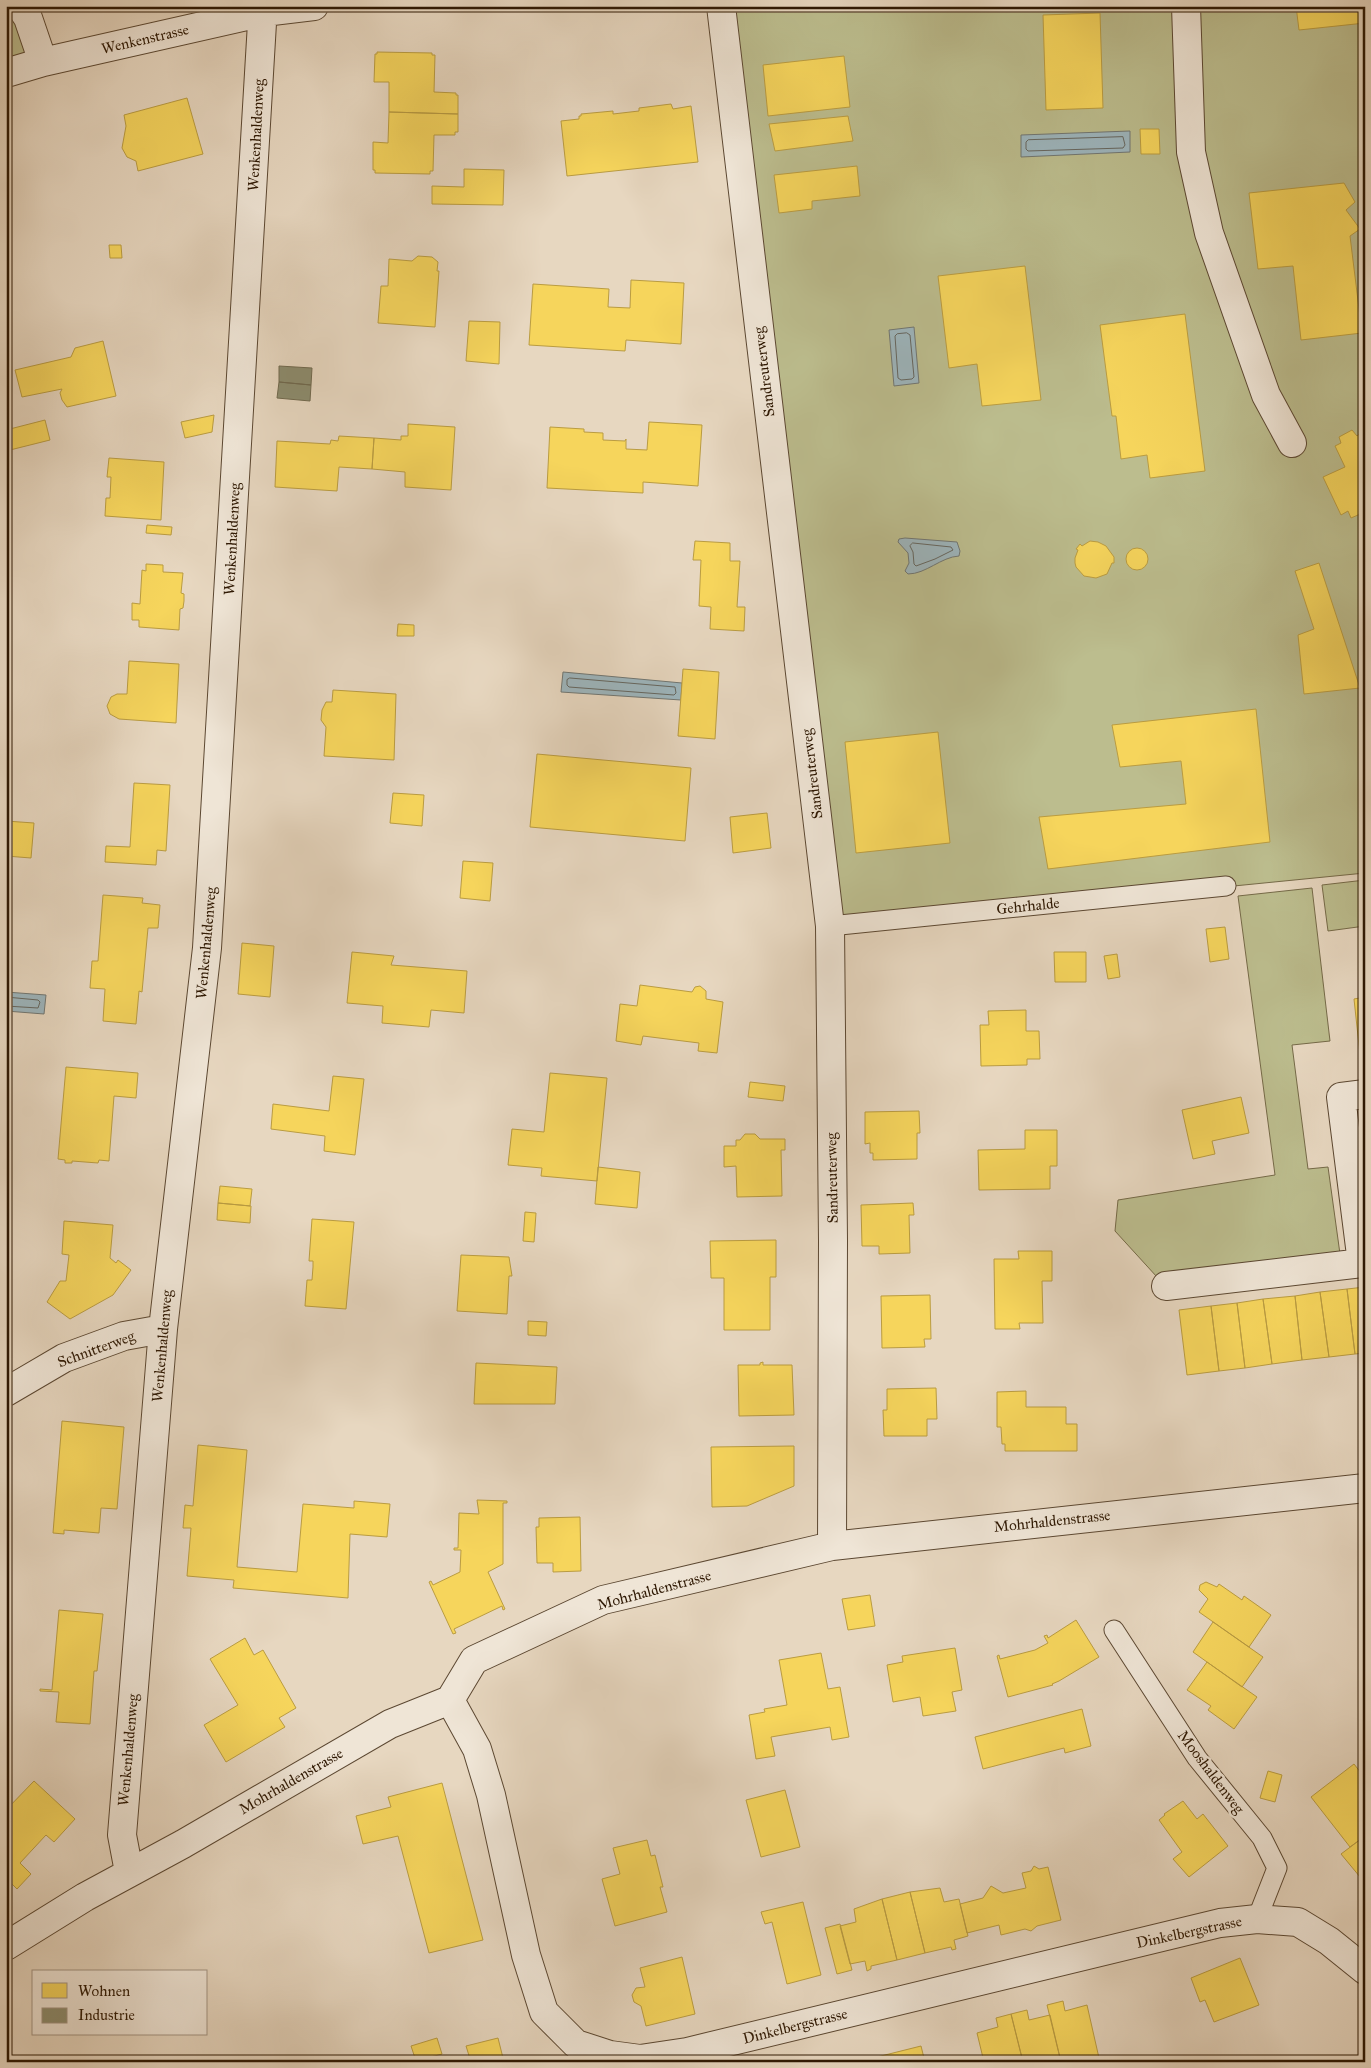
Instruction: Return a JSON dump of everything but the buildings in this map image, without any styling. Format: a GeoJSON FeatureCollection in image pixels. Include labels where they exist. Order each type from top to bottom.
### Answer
{"type":"FeatureCollection","features":[{"type":"Feature","properties":{"kind":"street"},"geometry":{"type":"LineString","coordinates":[[20,6],[28,18],[43,62]]}},
{"type":"Feature","properties":{"kind":"street","name":"Wenkenstrasse"},"geometry":{"type":"LineString","coordinates":[[6,73],[43,62],[263,9],[314,6]]}},
{"type":"Feature","properties":{"kind":"street","name":"Sandreuterweg"},"geometry":{"type":"LineString","coordinates":[[721,6],[830,926],[832,1546]]}},
{"type":"Feature","properties":{"kind":"street"},"geometry":{"type":"LineString","coordinates":[[1186,6],[1191,152],[1210,233],[1266,396],[1292,443]]}},
{"type":"Feature","properties":{"kind":"street","name":"Wenkenhaldenweg"},"geometry":{"type":"LineString","coordinates":[[129,1872],[122,1835],[163,1329],[207,948],[263,9]]}},
{"type":"Feature","properties":{"kind":"street"},"geometry":{"type":"LineString","coordinates":[[1166,1286],[1364,1263],[1341,1097],[1365,1094]]}},
{"type":"Feature","properties":{"kind":"street","name":"Schnitterweg"},"geometry":{"type":"LineString","coordinates":[[6,1392],[64,1358],[124,1336],[163,1329]]}},
{"type":"Feature","properties":{"kind":"street","name":"Mohrhaldenstrasse"},"geometry":{"type":"LineString","coordinates":[[6,1946],[129,1872],[183,1844],[390,1724],[450,1700],[474,1660],[603,1600],[832,1546],[1365,1488]]}},
{"type":"Feature","properties":{"kind":"street","name":"Dinkelbergstrasse"},"geometry":{"type":"LineString","coordinates":[[450,1700],[477,1749],[491,1795],[526,1956],[544,2012],[576,2044],[610,2055],[640,2059],[687,2052],[1220,1923],[1257,1919],[1298,1922],[1329,1941],[1365,1970]]}},
{"type":"Feature","properties":{"kind":"lane","name":"Gehrhalde"},"geometry":{"type":"LineString","coordinates":[[830,926],[1226,886]]}},
{"type":"Feature","properties":{"kind":"lane","name":"Mooshaldenweg"},"geometry":{"type":"LineString","coordinates":[[1114,1630],[1197,1758],[1262,1838],[1277,1868],[1257,1919]]}},
{"type":"Feature","properties":{"kind":"green space"},"geometry":{"type":"Polygon","coordinates":[[[6,6],[20,6],[43,62],[6,73],[6,6]]]}},
{"type":"Feature","properties":{"kind":"green space"},"geometry":{"type":"Polygon","coordinates":[[[721,6],[1365,6],[1365,873],[830,926],[721,6]]]}},
{"type":"Feature","properties":{"kind":"green space"},"geometry":{"type":"Polygon","coordinates":[[[1365,880],[1365,926],[1328,931],[1322,885],[1365,880]]]}},
{"type":"Feature","properties":{"kind":"green space"},"geometry":{"type":"Polygon","coordinates":[[[1312,888],[1330,1041],[1292,1045],[1308,1169],[1328,1167],[1340,1254],[1157,1277],[1115,1231],[1118,1200],[1275,1175],[1238,896],[1312,888]]]}},
{"type":"Feature","properties":{"kind":"water"},"geometry":{"type":"Polygon","coordinates":[[[1130,131],[1130,152],[1021,157],[1021,135],[1130,131]]]}},
{"type":"Feature","properties":{"kind":"water"},"geometry":{"type":"Polygon","coordinates":[[[914,327],[919,383],[894,386],[889,330],[914,327]]]}},
{"type":"Feature","properties":{"kind":"water"},"geometry":{"type":"Polygon","coordinates":[[[899,539],[957,542],[960,551],[959,556],[908,574],[905,571],[909,563],[908,553],[898,542],[899,539]]]}},
{"type":"Feature","properties":{"kind":"water"},"geometry":{"type":"Polygon","coordinates":[[[563,672],[682,683],[681,700],[561,692],[563,672]]]}},
{"type":"Feature","properties":{"kind":"water"},"geometry":{"type":"Polygon","coordinates":[[[6,992],[46,995],[44,1014],[6,1011],[6,992]]]}}]}
